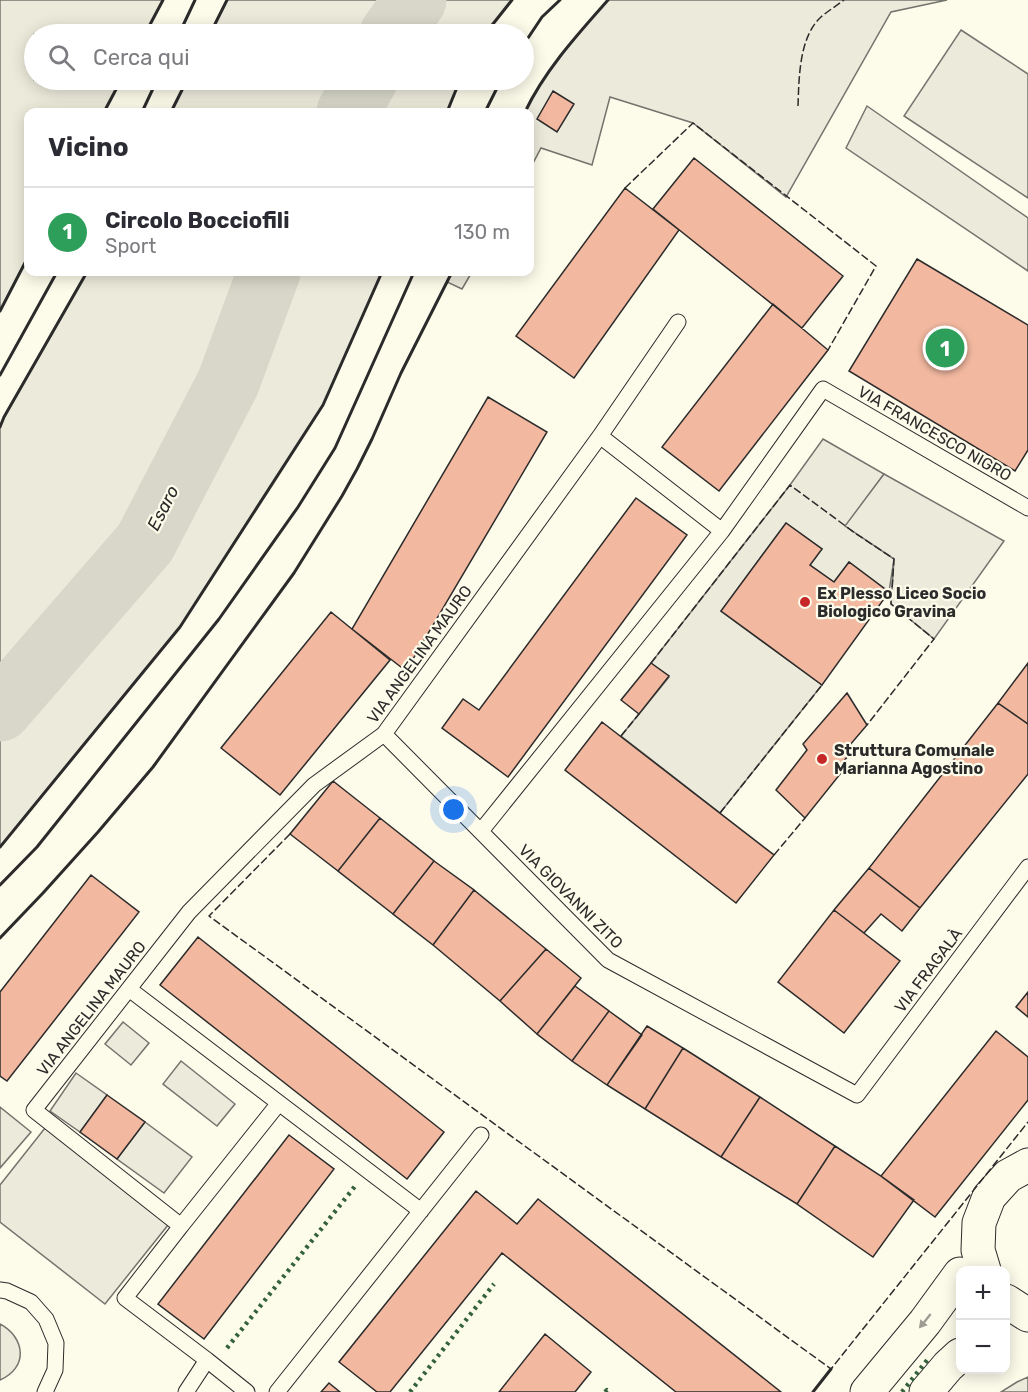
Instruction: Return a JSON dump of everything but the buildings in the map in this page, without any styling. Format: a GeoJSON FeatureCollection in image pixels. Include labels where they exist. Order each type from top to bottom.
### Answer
{"type":"FeatureCollection","features":[{"type":"Feature","properties":{"kind":"street"},"geometry":{"type":"LineString","coordinates":[[972,1266],[979,1223],[989,1197],[1008,1176],[1028,1165]]}},
{"type":"Feature","properties":{"kind":"street"},"geometry":{"type":"LineString","coordinates":[[867,1392],[956,1285]]}},
{"type":"Feature","properties":{"kind":"street"},"geometry":{"type":"LineString","coordinates":[[926,1392],[956,1359]]}},
{"type":"Feature","properties":{"kind":"lane","name":"VIA ANGELINA MAURO"},"geometry":{"type":"LineString","coordinates":[[181,1226],[34,1110],[189,912],[314,785],[384,734],[600,436],[678,322]]}},
{"type":"Feature","properties":{"kind":"lane","name":"VIA FRANCESCO NIGRO"},"geometry":{"type":"LineString","coordinates":[[722,531],[823,389],[1028,508]]}},
{"type":"Feature","properties":{"kind":"lane"},"geometry":{"type":"LineString","coordinates":[[481,831],[722,531],[600,436]]}},
{"type":"Feature","properties":{"kind":"lane","name":"VIA GIOVANNI ZITO"},"geometry":{"type":"LineString","coordinates":[[384,734],[608,960],[857,1095]]}},
{"type":"Feature","properties":{"kind":"lane","name":"VIA FRAGALÀ"},"geometry":{"type":"LineString","coordinates":[[857,1095],[1028,867]]}},
{"type":"Feature","properties":{"kind":"lane"},"geometry":{"type":"LineString","coordinates":[[129,989],[421,1211]]}},
{"type":"Feature","properties":{"kind":"lane"},"geometry":{"type":"LineString","coordinates":[[247,1392],[125,1298],[279,1103]]}},
{"type":"Feature","properties":{"kind":"lane"},"geometry":{"type":"LineString","coordinates":[[278,1392],[481,1135]]}},
{"type":"Feature","properties":{"kind":"lane"},"geometry":{"type":"LineString","coordinates":[[0,1290],[30,1302],[46,1319],[56,1342],[55,1370],[46,1392]]}},
{"type":"Feature","properties":{"kind":"lane"},"geometry":{"type":"LineString","coordinates":[[186,1392],[207,1360]]}},
{"type":"Feature","properties":{"kind":"shaded area"},"geometry":{"type":"Polygon","coordinates":[[[0,0],[163,0],[150,24],[24,24],[24,90],[116,90],[106,108],[24,108],[24,265],[0,311],[0,0]]]}},
{"type":"Feature","properties":{"kind":"shaded area"},"geometry":{"type":"Polygon","coordinates":[[[227,0],[512,0],[493,24],[215,24],[227,0]]]}},
{"type":"Feature","properties":{"kind":"shaded area"},"geometry":{"type":"Polygon","coordinates":[[[608,0],[947,0],[891,12],[786,197],[693,123],[610,97],[592,165],[541,148],[534,161],[534,108],[527,108],[552,67],[608,0]]]}},
{"type":"Feature","properties":{"kind":"shaded area"},"geometry":{"type":"Polygon","coordinates":[[[961,30],[1028,74],[1028,198],[904,116],[961,30]]]}},
{"type":"Feature","properties":{"kind":"shaded area"},"geometry":{"type":"Polygon","coordinates":[[[182,90],[456,90],[449,108],[173,108],[182,90]]]}},
{"type":"Feature","properties":{"kind":"shaded area"},"geometry":{"type":"Polygon","coordinates":[[[867,106],[1028,218],[1028,271],[846,148],[867,106]]]}},
{"type":"Feature","properties":{"kind":"shaded area"},"geometry":{"type":"Polygon","coordinates":[[[85,276],[380,276],[323,405],[180,627],[0,847],[0,427],[85,276]]]}},
{"type":"Feature","properties":{"kind":"shaded area"},"geometry":{"type":"Polygon","coordinates":[[[450,276],[470,276],[462,289],[447,282],[450,276]]]}},
{"type":"Feature","properties":{"kind":"shaded area"},"geometry":{"type":"Polygon","coordinates":[[[823,439],[884,474],[846,526],[894,559],[889,592],[849,562],[834,582],[810,565],[822,549],[786,523],[721,611],[822,685],[720,813],[621,736],[669,677],[651,663],[790,485],[823,439]]]}},
{"type":"Feature","properties":{"kind":"shaded area"},"geometry":{"type":"Polygon","coordinates":[[[884,474],[1004,541],[934,639],[891,604],[894,559],[845,526],[884,474]]]}},
{"type":"Feature","properties":{"kind":"shaded area"},"geometry":{"type":"Polygon","coordinates":[[[123,1022],[149,1043],[131,1065],[105,1044],[123,1022]]]}},
{"type":"Feature","properties":{"kind":"shaded area"},"geometry":{"type":"Polygon","coordinates":[[[181,1061],[235,1104],[217,1126],[163,1084],[181,1061]]]}},
{"type":"Feature","properties":{"kind":"shaded area"},"geometry":{"type":"Polygon","coordinates":[[[76,1073],[107,1095],[80,1132],[50,1111],[76,1073]]]}},
{"type":"Feature","properties":{"kind":"shaded area"},"geometry":{"type":"Polygon","coordinates":[[[0,1107],[31,1132],[0,1168],[0,1107]]]}},
{"type":"Feature","properties":{"kind":"shaded area"},"geometry":{"type":"Polygon","coordinates":[[[145,1122],[192,1157],[164,1193],[117,1159],[145,1122]]]}},
{"type":"Feature","properties":{"kind":"shaded area"},"geometry":{"type":"Polygon","coordinates":[[[45,1128],[168,1225],[105,1304],[0,1222],[0,1185],[45,1128]]]}},
{"type":"Feature","properties":{"kind":"shaded area"},"geometry":{"type":"Polygon","coordinates":[[[0,1324],[15,1337],[20,1353],[15,1368],[0,1380],[0,1324]]]}},
{"type":"Feature","properties":{"kind":"shaded area"},"geometry":{"type":"Polygon","coordinates":[[[1028,1377],[1028,1392],[1001,1392],[1017,1382],[1028,1377]]]}},
{"type":"Feature","properties":{"kind":"waterway","name":"Esaro"},"geometry":{"type":"LineString","coordinates":[[398,24],[415,0]]}},
{"type":"Feature","properties":{"kind":"waterway","name":"Esaro"},"geometry":{"type":"LineString","coordinates":[[350,108],[360,90]]}},
{"type":"Feature","properties":{"kind":"waterway","name":"Esaro"},"geometry":{"type":"LineString","coordinates":[[0,710],[145,543],[228,383],[268,276]]}},
{"type":"Feature","properties":{"kind":"hedge"},"geometry":{"type":"LineString","coordinates":[[227,1348],[356,1185]]}},
{"type":"Feature","properties":{"kind":"hedge"},"geometry":{"type":"LineString","coordinates":[[410,1392],[494,1284]]}},
{"type":"Feature","properties":{"kind":"hedge"},"geometry":{"type":"LineString","coordinates":[[902,1392],[928,1359]]}},
{"type":"Feature","properties":{"kind":"hedge"},"geometry":{"type":"LineString","coordinates":[[605,1392],[607,1390],[610,1392]]}},
{"type":"Feature","properties":{"kind":"fence"},"geometry":{"type":"LineString","coordinates":[[798,106],[802,58],[808,35],[821,17],[844,0]]}},
{"type":"Feature","properties":{"kind":"fence"},"geometry":{"type":"LineString","coordinates":[[625,188],[693,123],[876,266],[828,350]]}},
{"type":"Feature","properties":{"kind":"fence"},"geometry":{"type":"LineString","coordinates":[[651,663],[790,485],[894,559],[891,604],[934,639],[867,725]]}},
{"type":"Feature","properties":{"kind":"fence"},"geometry":{"type":"LineString","coordinates":[[720,813],[822,685]]}},
{"type":"Feature","properties":{"kind":"fence"},"geometry":{"type":"LineString","coordinates":[[621,736],[639,714]]}},
{"type":"Feature","properties":{"kind":"fence"},"geometry":{"type":"LineString","coordinates":[[774,855],[805,818]]}},
{"type":"Feature","properties":{"kind":"fence"},"geometry":{"type":"LineString","coordinates":[[290,834],[209,916],[831,1369],[1028,1122]]}},
{"type":"Feature","properties":{"kind":"wall"},"geometry":{"type":"LineString","coordinates":[[150,24],[163,0]]}},
{"type":"Feature","properties":{"kind":"wall"},"geometry":{"type":"LineString","coordinates":[[184,24],[195,0]]}},
{"type":"Feature","properties":{"kind":"wall"},"geometry":{"type":"LineString","coordinates":[[215,24],[227,0]]}},
{"type":"Feature","properties":{"kind":"wall"},"geometry":{"type":"LineString","coordinates":[[493,24],[512,0]]}},
{"type":"Feature","properties":{"kind":"wall"},"geometry":{"type":"LineString","coordinates":[[534,29],[542,17],[560,0]]}},
{"type":"Feature","properties":{"kind":"wall"},"geometry":{"type":"LineString","coordinates":[[527,108],[552,67],[608,0]]}},
{"type":"Feature","properties":{"kind":"wall"},"geometry":{"type":"LineString","coordinates":[[106,108],[116,90]]}},
{"type":"Feature","properties":{"kind":"wall"},"geometry":{"type":"LineString","coordinates":[[144,108],[152,90]]}},
{"type":"Feature","properties":{"kind":"wall"},"geometry":{"type":"LineString","coordinates":[[173,108],[182,90]]}},
{"type":"Feature","properties":{"kind":"wall"},"geometry":{"type":"LineString","coordinates":[[449,108],[456,90]]}},
{"type":"Feature","properties":{"kind":"wall"},"geometry":{"type":"LineString","coordinates":[[487,108],[496,90]]}},
{"type":"Feature","properties":{"kind":"wall"},"geometry":{"type":"LineString","coordinates":[[0,311],[24,265]]}},
{"type":"Feature","properties":{"kind":"wall"},"geometry":{"type":"LineString","coordinates":[[0,375],[55,276]]}},
{"type":"Feature","properties":{"kind":"wall"},"geometry":{"type":"LineString","coordinates":[[0,427],[85,276]]}},
{"type":"Feature","properties":{"kind":"wall"},"geometry":{"type":"LineString","coordinates":[[0,847],[180,627],[323,405],[380,276]]}},
{"type":"Feature","properties":{"kind":"wall"},"geometry":{"type":"LineString","coordinates":[[0,885],[37,847],[219,619],[298,507],[335,448],[412,276]]}},
{"type":"Feature","properties":{"kind":"wall"},"geometry":{"type":"LineString","coordinates":[[0,938],[98,832],[153,767],[294,573],[357,469],[401,373],[450,276]]}},
{"type":"Feature","properties":{"kind":"wall"},"geometry":{"type":"LineString","coordinates":[[813,1392],[831,1369]]}},
{"type":"Feature","properties":{"kind":"place","name":"Circolo Bocciofili"},"geometry":{"type":"Point","coordinates":[945,348]}},
{"type":"Feature","properties":{"kind":"place","name":"Ex Plesso Liceo Socio Biologico Gravina"},"geometry":{"type":"Point","coordinates":[805,602]}},
{"type":"Feature","properties":{"kind":"place","name":"Struttura Comunale Marianna Agostino"},"geometry":{"type":"Point","coordinates":[822,759]}}]}
